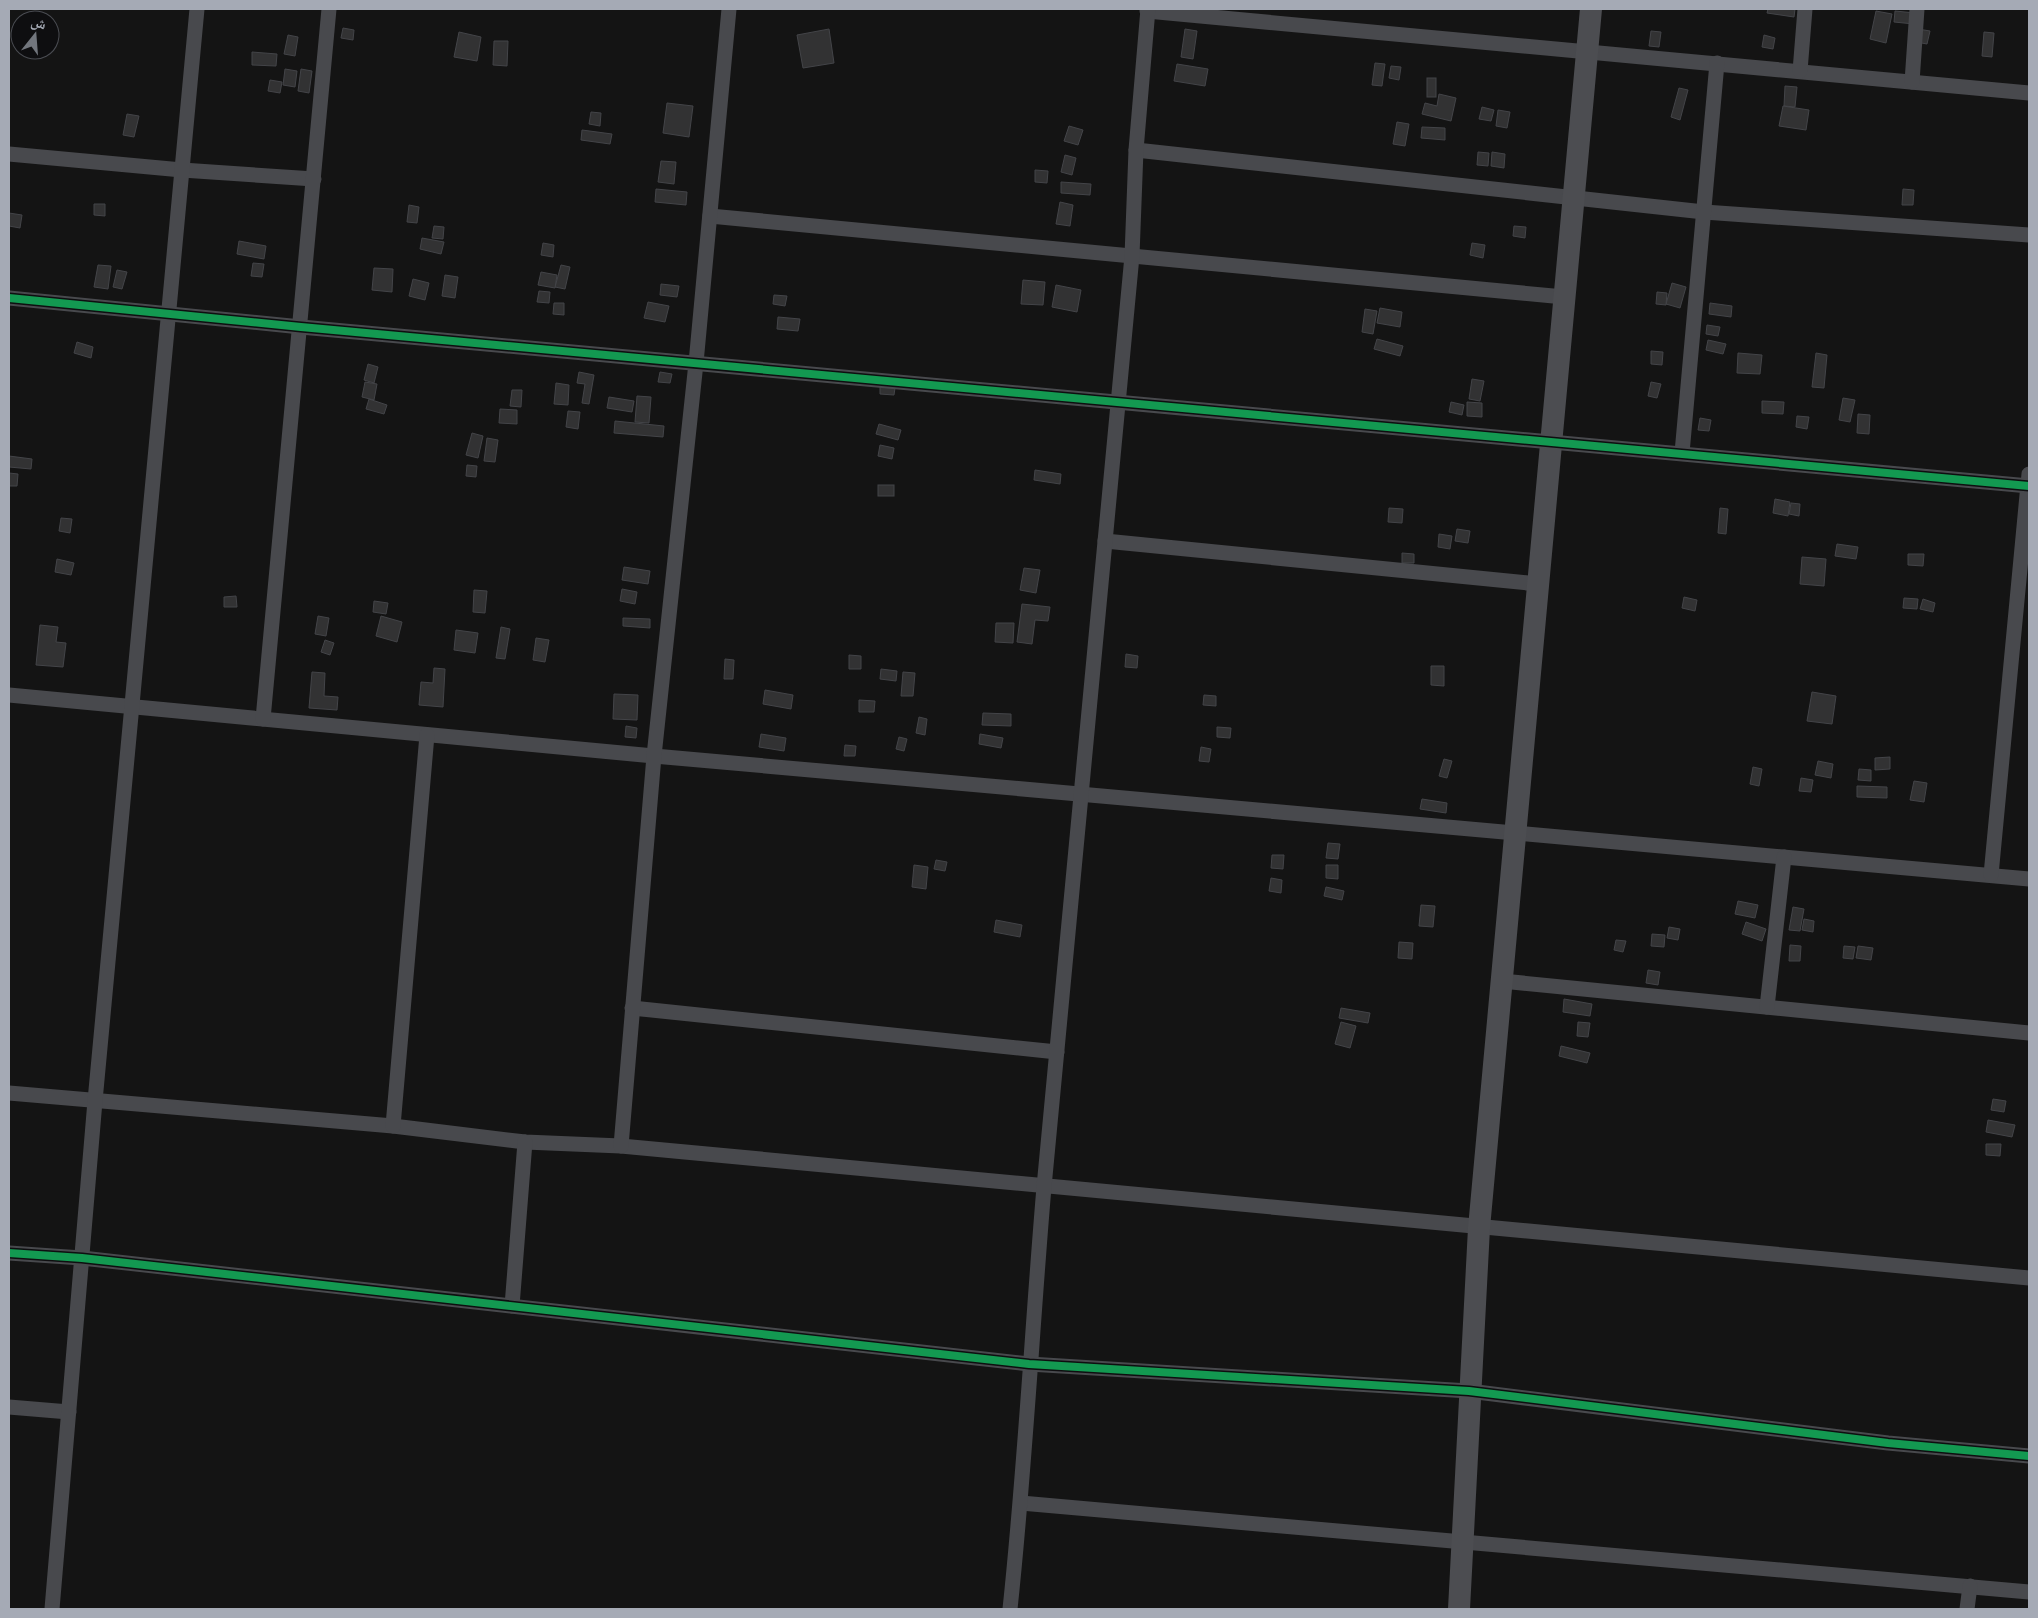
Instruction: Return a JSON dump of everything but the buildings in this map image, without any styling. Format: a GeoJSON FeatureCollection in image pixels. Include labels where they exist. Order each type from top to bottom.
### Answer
{"type":"FeatureCollection","features":[{"type":"Feature","properties":{"kind":"street"},"geometry":{"type":"LineString","coordinates":[[52,1609],[95,1101],[197,9]]}},
{"type":"Feature","properties":{"kind":"street"},"geometry":{"type":"LineString","coordinates":[[263,719],[301,327],[329,9]]}},
{"type":"Feature","properties":{"kind":"street"},"geometry":{"type":"LineString","coordinates":[[621,1146],[654,756],[696,363],[728,9]]}},
{"type":"Feature","properties":{"kind":"street"},"geometry":{"type":"LineString","coordinates":[[1460,1609],[1469,1391],[1479,1228],[1591,9]]}},
{"type":"Feature","properties":{"kind":"street"},"geometry":{"type":"LineString","coordinates":[[1800,71],[1805,9]]}},
{"type":"Feature","properties":{"kind":"street"},"geometry":{"type":"LineString","coordinates":[[1912,82],[1917,9]]}},
{"type":"Feature","properties":{"kind":"street"},"geometry":{"type":"LineString","coordinates":[[1010,1609],[1021,1503],[1029,1364],[1044,1186],[1132,256],[1136,150],[1148,10],[2029,92]]}},
{"type":"Feature","properties":{"kind":"street"},"geometry":{"type":"LineString","coordinates":[[1682,453],[1717,63]]}},
{"type":"Feature","properties":{"kind":"street"},"geometry":{"type":"LineString","coordinates":[[1136,150],[1573,196],[1704,212],[2029,234]]}},
{"type":"Feature","properties":{"kind":"street"},"geometry":{"type":"LineString","coordinates":[[9,154],[314,180]]}},
{"type":"Feature","properties":{"kind":"street"},"geometry":{"type":"LineString","coordinates":[[710,216],[1564,297]]}},
{"type":"Feature","properties":{"kind":"street"},"geometry":{"type":"LineString","coordinates":[[9,298],[301,327],[1682,453],[2029,482],[1991,875]]}},
{"type":"Feature","properties":{"kind":"street"},"geometry":{"type":"LineString","coordinates":[[1105,541],[1538,584]]}},
{"type":"Feature","properties":{"kind":"street"},"geometry":{"type":"LineString","coordinates":[[9,695],[1515,835],[2029,879]]}},
{"type":"Feature","properties":{"kind":"street"},"geometry":{"type":"LineString","coordinates":[[393,1126],[427,735]]}},
{"type":"Feature","properties":{"kind":"street"},"geometry":{"type":"LineString","coordinates":[[1767,1007],[1784,857]]}},
{"type":"Feature","properties":{"kind":"street"},"geometry":{"type":"LineString","coordinates":[[1502,980],[2029,1034]]}},
{"type":"Feature","properties":{"kind":"street"},"geometry":{"type":"LineString","coordinates":[[632,1008],[1057,1052]]}},
{"type":"Feature","properties":{"kind":"street"},"geometry":{"type":"LineString","coordinates":[[9,1094],[393,1126],[525,1142],[621,1146],[1479,1228],[2029,1278]]}},
{"type":"Feature","properties":{"kind":"street"},"geometry":{"type":"LineString","coordinates":[[512,1306],[525,1142]]}},
{"type":"Feature","properties":{"kind":"street"},"geometry":{"type":"LineString","coordinates":[[9,1253],[82,1258],[1029,1364],[1469,1391],[1878,1442],[2029,1456]]}},
{"type":"Feature","properties":{"kind":"street"},"geometry":{"type":"LineString","coordinates":[[9,1407],[69,1412]]}},
{"type":"Feature","properties":{"kind":"street"},"geometry":{"type":"LineString","coordinates":[[1021,1503],[2029,1592]]}},
{"type":"Feature","properties":{"kind":"street"},"geometry":{"type":"LineString","coordinates":[[1967,1609],[1970,1586]]}},
{"type":"Feature","properties":{"kind":"cycle path"},"geometry":{"type":"LineString","coordinates":[[9,298],[301,327],[2029,486]]}},
{"type":"Feature","properties":{"kind":"cycle path"},"geometry":{"type":"LineString","coordinates":[[9,1253],[82,1258],[1029,1364],[1469,1391],[1888,1443],[2029,1456]]}}]}
